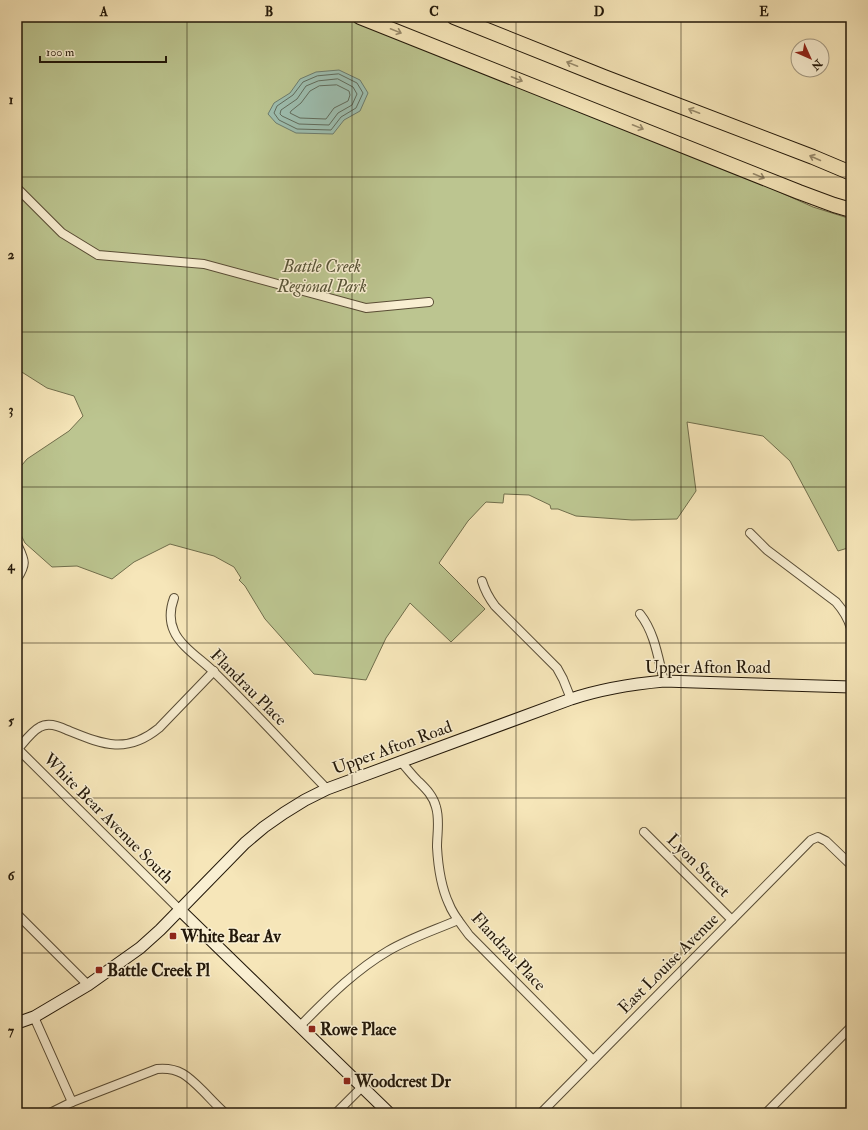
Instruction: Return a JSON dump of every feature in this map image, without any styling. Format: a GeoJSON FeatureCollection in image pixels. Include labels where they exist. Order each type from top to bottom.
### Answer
{"type":"FeatureCollection","features":[{"type":"Feature","properties":{"kind":"highway"},"geometry":{"type":"LineString","coordinates":[[360,17],[799,192],[851,210]]}},
{"type":"Feature","properties":{"kind":"highway"},"geometry":{"type":"LineString","coordinates":[[454,17],[851,173]]}},
{"type":"Feature","properties":{"kind":"street"},"geometry":{"type":"LineString","coordinates":[[17,188],[62,233],[98,255],[204,264],[366,308],[429,302]]}},
{"type":"Feature","properties":{"kind":"street"},"geometry":{"type":"LineString","coordinates":[[750,532],[767,550],[836,602],[842,609],[851,628]]}},
{"type":"Feature","properties":{"kind":"street"},"geometry":{"type":"LineString","coordinates":[[17,544],[24,558],[23,569],[17,579]]}},
{"type":"Feature","properties":{"kind":"street"},"geometry":{"type":"LineString","coordinates":[[482,582],[489,598],[495,606],[557,668],[571,699]]}},
{"type":"Feature","properties":{"kind":"street","name":"Flandrau Place"},"geometry":{"type":"LineString","coordinates":[[174,598],[170,613],[171,622],[174,631],[181,642],[214,672],[327,789]]}},
{"type":"Feature","properties":{"kind":"street"},"geometry":{"type":"LineString","coordinates":[[640,614],[651,630],[664,681]]}},
{"type":"Feature","properties":{"kind":"street"},"geometry":{"type":"LineString","coordinates":[[17,748],[35,730],[45,725],[58,726],[102,743],[121,745],[141,739],[159,728],[214,672]]}},
{"type":"Feature","properties":{"kind":"street","name":"Upper Afton Road"},"geometry":{"type":"LineString","coordinates":[[17,1023],[34,1017],[88,985],[140,948],[264,827],[284,812],[327,789],[571,699],[609,688],[664,681],[851,687]]}},
{"type":"Feature","properties":{"kind":"street","name":"White Bear Avenue South"},"geometry":{"type":"LineString","coordinates":[[17,748],[180,910]]}},
{"type":"Feature","properties":{"kind":"street","name":"Flandrau Place"},"geometry":{"type":"LineString","coordinates":[[400,761],[426,789],[433,799],[436,807],[439,819],[437,837],[439,866],[449,904],[458,920],[469,935],[593,1060]]}},
{"type":"Feature","properties":{"kind":"street","name":"Lyon Street"},"geometry":{"type":"LineString","coordinates":[[644,832],[732,920]]}},
{"type":"Feature","properties":{"kind":"street","name":"East Louise Avenue"},"geometry":{"type":"LineString","coordinates":[[541,1113],[811,840],[818,837],[826,841],[851,865]]}},
{"type":"Feature","properties":{"kind":"street"},"geometry":{"type":"LineString","coordinates":[[180,910],[389,1113]]}},
{"type":"Feature","properties":{"kind":"street"},"geometry":{"type":"LineString","coordinates":[[17,914],[88,985]]}},
{"type":"Feature","properties":{"kind":"street"},"geometry":{"type":"LineString","coordinates":[[300,1026],[352,976],[368,963],[389,950],[458,920]]}},
{"type":"Feature","properties":{"kind":"street"},"geometry":{"type":"LineString","coordinates":[[34,1017],[72,1102]]}},
{"type":"Feature","properties":{"kind":"street"},"geometry":{"type":"LineString","coordinates":[[766,1113],[851,1027]]}},
{"type":"Feature","properties":{"kind":"street"},"geometry":{"type":"LineString","coordinates":[[50,1113],[72,1102],[157,1069],[171,1069],[188,1076],[225,1113]]}},
{"type":"Feature","properties":{"kind":"street"},"geometry":{"type":"LineString","coordinates":[[336,1113],[362,1087]]}},
{"type":"Feature","properties":{"kind":"green space","name":"Battle Creek Regional Park"},"geometry":{"type":"Polygon","coordinates":[[[17,17],[364,17],[567,97],[813,207],[851,219],[851,547],[838,551],[790,461],[763,436],[687,422],[696,491],[677,519],[632,520],[576,516],[558,509],[551,509],[550,505],[529,495],[504,494],[503,503],[486,502],[468,521],[439,563],[485,609],[451,642],[410,603],[386,638],[366,680],[314,674],[265,619],[245,586],[239,580],[241,578],[234,567],[214,556],[170,544],[134,562],[112,579],[77,566],[52,567],[25,543],[17,527],[17,471],[27,459],[69,431],[83,416],[74,396],[47,388],[17,369],[17,17]]]}},
{"type":"Feature","properties":{"kind":"water"},"geometry":{"type":"Polygon","coordinates":[[[339,70],[360,80],[368,93],[360,111],[344,120],[333,134],[296,133],[276,123],[268,114],[274,103],[290,93],[300,79],[316,72],[339,70]]]}},
{"type":"Feature","properties":{"kind":"place","name":"White Bear Av"},"geometry":{"type":"Point","coordinates":[173,936]}},
{"type":"Feature","properties":{"kind":"place","name":"Battle Creek Pl"},"geometry":{"type":"Point","coordinates":[99,970]}},
{"type":"Feature","properties":{"kind":"place","name":"Rowe Place"},"geometry":{"type":"Point","coordinates":[312,1029]}},
{"type":"Feature","properties":{"kind":"place","name":"Woodcrest Dr"},"geometry":{"type":"Point","coordinates":[347,1081]}}]}
